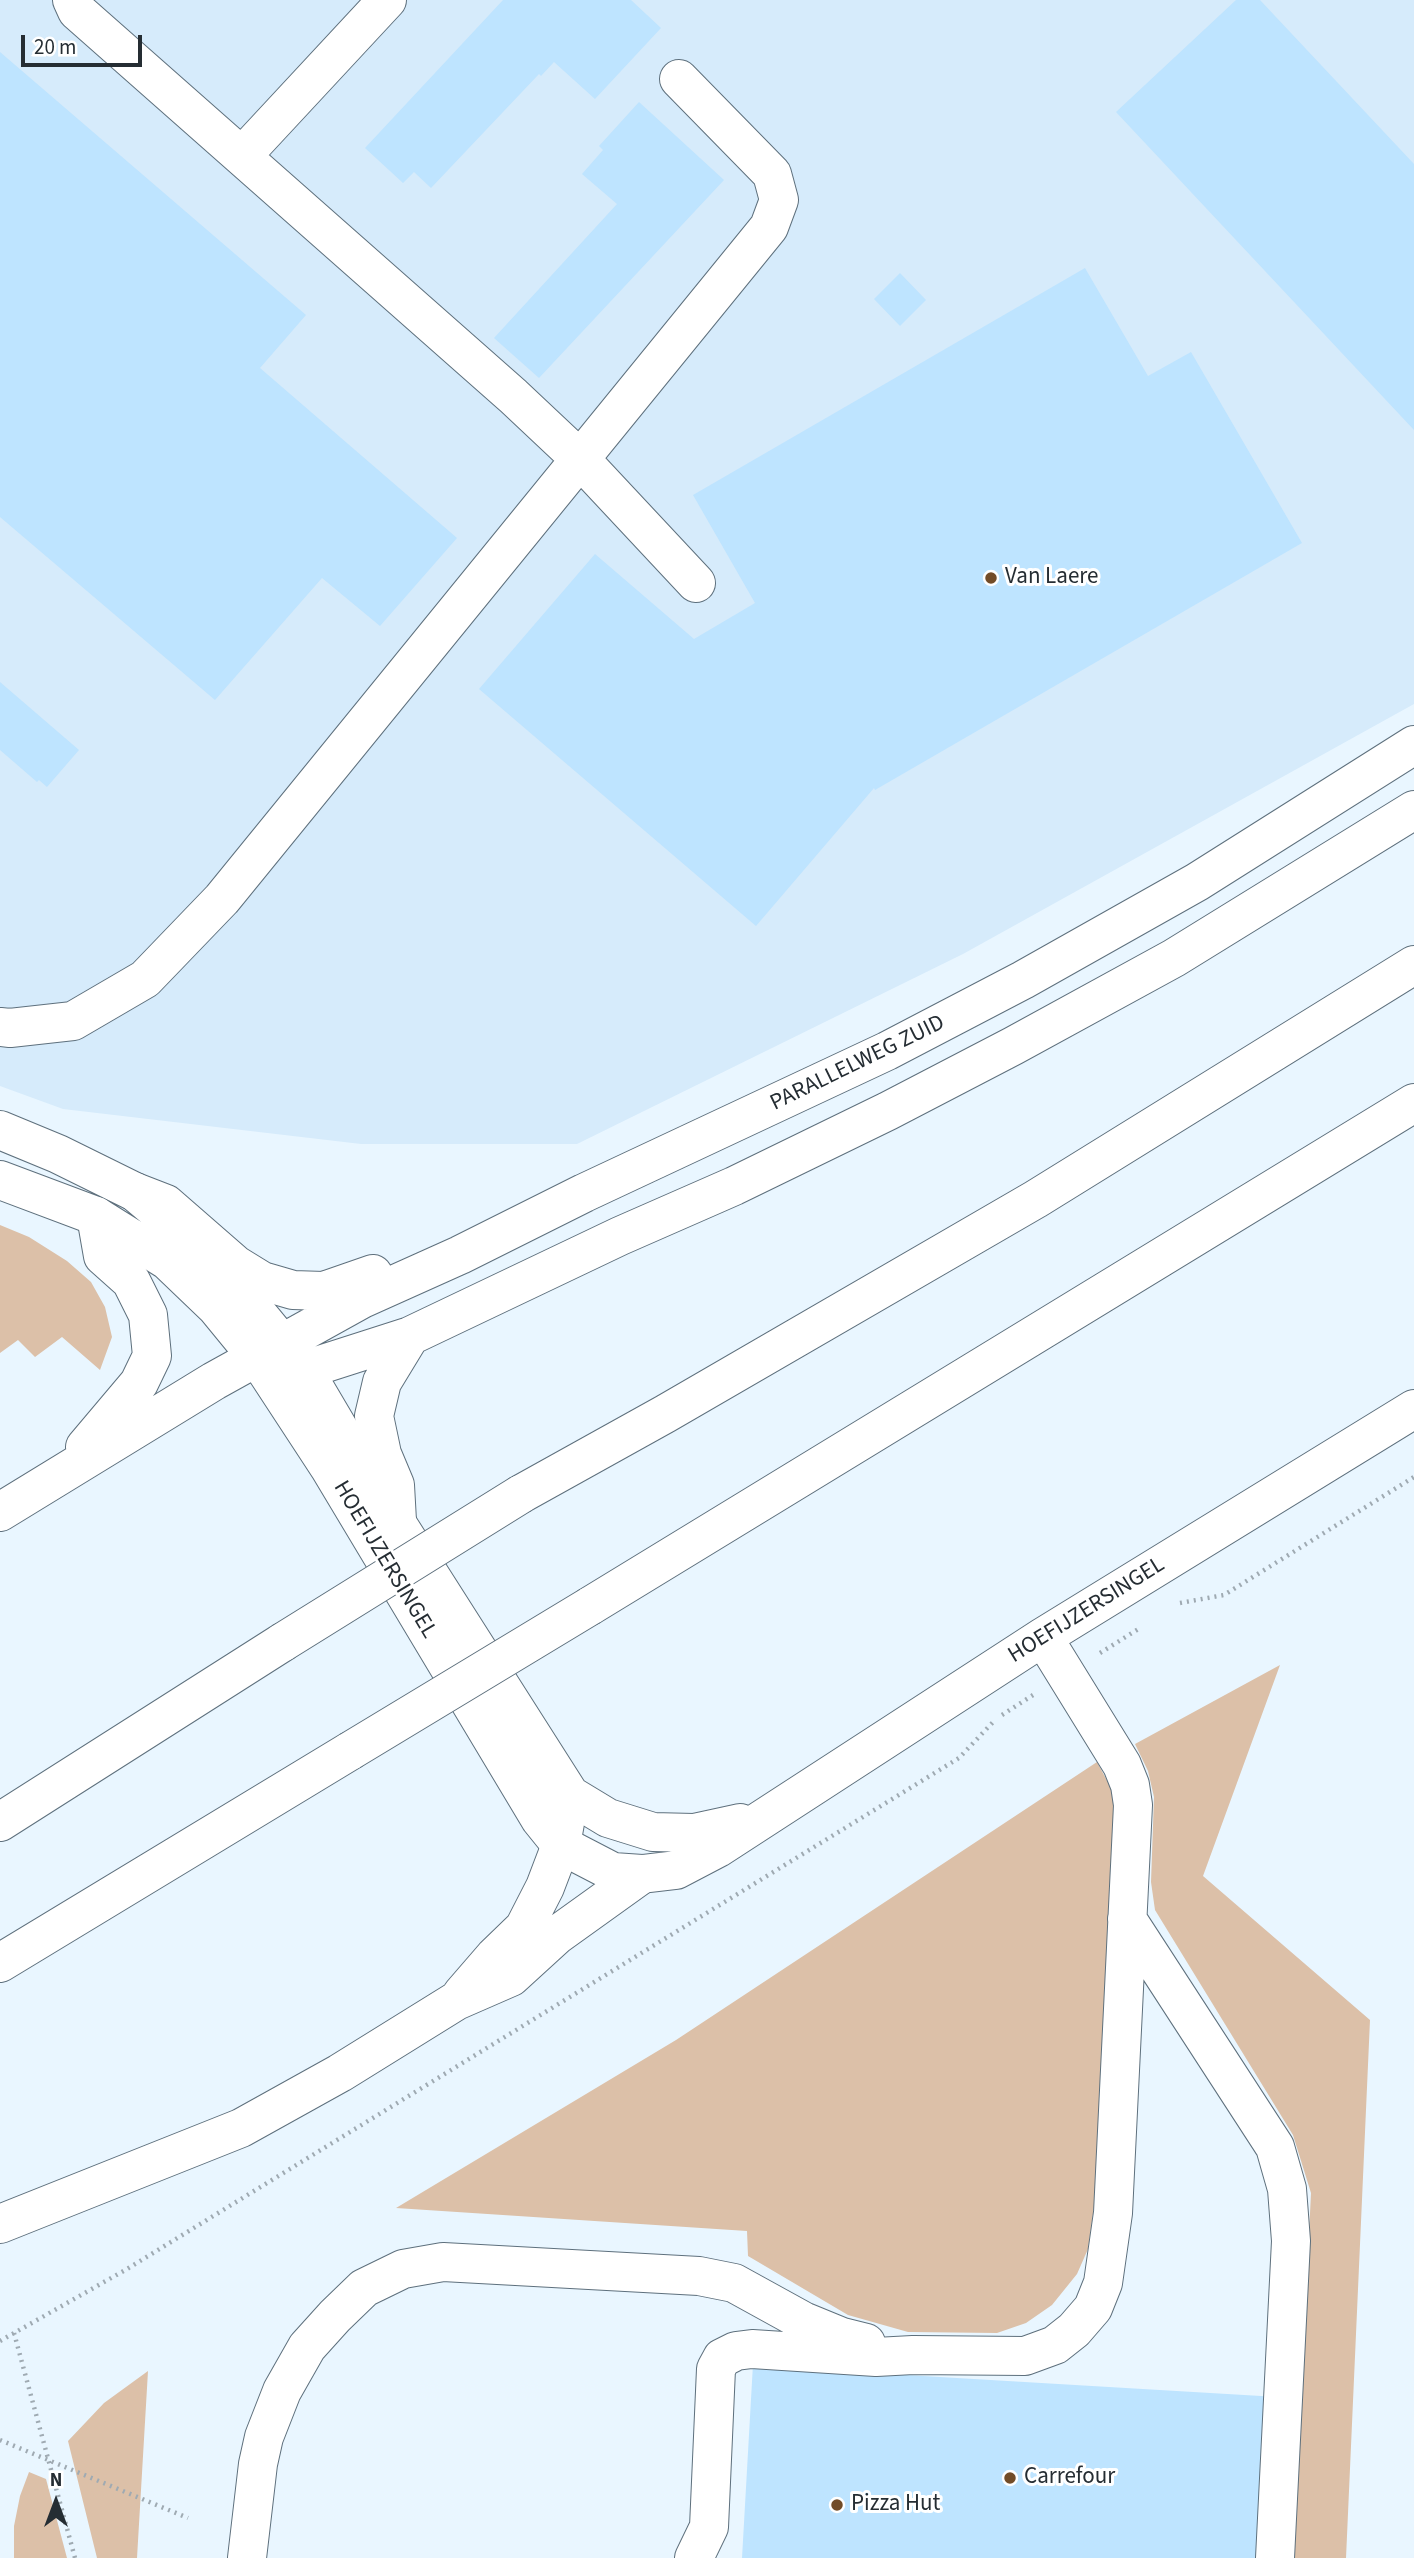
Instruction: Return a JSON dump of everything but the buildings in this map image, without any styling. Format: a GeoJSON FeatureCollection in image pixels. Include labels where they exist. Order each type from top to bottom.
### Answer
{"type":"FeatureCollection","features":[{"type":"Feature","properties":{"kind":"main road"},"geometry":{"type":"LineString","coordinates":[[72,0],[77,10],[513,396],[581,460],[696,583]]}},
{"type":"Feature","properties":{"kind":"main road"},"geometry":{"type":"LineString","coordinates":[[242,156],[387,0]]}},
{"type":"Feature","properties":{"kind":"main road"},"geometry":{"type":"LineString","coordinates":[[0,1027],[73,1021],[145,979],[222,899],[769,227],[779,200],[772,174],[679,79]]}},
{"type":"Feature","properties":{"kind":"main road","name":"PARALLELWEG ZUID"},"geometry":{"type":"LineString","coordinates":[[280,1357],[362,1299],[887,1051],[1023,980],[1197,882],[1414,745]]}},
{"type":"Feature","properties":{"kind":"main road"},"geometry":{"type":"LineString","coordinates":[[0,1512],[64,1471],[280,1357],[410,1336],[620,1236],[734,1186],[888,1111],[1174,958],[1414,810]]}},
{"type":"Feature","properties":{"kind":"main road"},"geometry":{"type":"LineString","coordinates":[[0,1822],[522,1494],[1036,1199],[1414,965]]}},
{"type":"Feature","properties":{"kind":"main road"},"geometry":{"type":"LineString","coordinates":[[0,1963],[1414,1103]]}},
{"type":"Feature","properties":{"kind":"main road","name":"HOEFIJZERSINGEL"},"geometry":{"type":"LineString","coordinates":[[0,1130],[58,1153],[135,1192],[191,1239],[233,1284],[280,1357],[397,1521],[570,1795],[608,1818],[653,1832],[694,1833],[763,1819]]}},
{"type":"Feature","properties":{"kind":"main road","name":"HOEFIJZERSINGEL"},"geometry":{"type":"LineString","coordinates":[[0,1180],[96,1216],[168,1261],[216,1307],[280,1357],[329,1467],[540,1819],[561,1845],[613,1872],[642,1874],[677,1870],[718,1848],[1043,1637],[1414,1409]]}},
{"type":"Feature","properties":{"kind":"main road"},"geometry":{"type":"LineString","coordinates":[[135,1192],[166,1204],[236,1265],[262,1281],[293,1290],[324,1291],[352,1283],[388,1267],[460,1255]]}},
{"type":"Feature","properties":{"kind":"main road"},"geometry":{"type":"LineString","coordinates":[[64,1471],[139,1383],[152,1356],[148,1315],[131,1281],[103,1256],[96,1216]]}},
{"type":"Feature","properties":{"kind":"main road"},"geometry":{"type":"LineString","coordinates":[[397,1521],[395,1485],[382,1454],[374,1416],[382,1382],[410,1336]]}},
{"type":"Feature","properties":{"kind":"main road"},"geometry":{"type":"LineString","coordinates":[[694,2558],[709,2526],[716,2369],[722,2358],[736,2351],[752,2349],[876,2357],[1025,2356],[1055,2345],[1074,2330],[1093,2308],[1103,2283],[1113,2213],[1133,1805],[1130,1785],[1122,1765],[1043,1637]]}},
{"type":"Feature","properties":{"kind":"main road"},"geometry":{"type":"LineString","coordinates":[[456,2001],[494,1957],[524,1928],[561,1845],[570,1795]]}},
{"type":"Feature","properties":{"kind":"main road"},"geometry":{"type":"LineString","coordinates":[[0,2224],[241,2128],[340,2073],[456,2001],[511,1978],[557,1935],[642,1874]]}},
{"type":"Feature","properties":{"kind":"main road"},"geometry":{"type":"LineString","coordinates":[[1127,1919],[1275,2147],[1287,2189],[1292,2241],[1275,2558]]}},
{"type":"Feature","properties":{"kind":"main road"},"geometry":{"type":"LineString","coordinates":[[247,2558],[258,2464],[264,2437],[282,2391],[307,2347],[335,2316],[364,2288],[403,2269],[443,2262],[699,2276],[734,2283],[803,2320],[842,2337],[913,2355]]}},
{"type":"Feature","properties":{"kind":"path"},"geometry":{"type":"LineString","coordinates":[[1172,1608],[1184,1601],[1224,1595],[1414,1477]]}},
{"type":"Feature","properties":{"kind":"path"},"geometry":{"type":"LineString","coordinates":[[0,2341],[139,2262],[959,1758],[992,1721],[1148,1623]]}},
{"type":"Feature","properties":{"kind":"path"},"geometry":{"type":"LineString","coordinates":[[14,2333],[75,2558]]}},
{"type":"Feature","properties":{"kind":"path"},"geometry":{"type":"LineString","coordinates":[[0,2440],[188,2518]]}},
{"type":"Feature","properties":{"kind":"shaded area"},"geometry":{"type":"Polygon","coordinates":[[[0,0],[1414,0],[1414,704],[963,954],[577,1144],[361,1144],[63,1109],[0,1086],[0,0]]]}},
{"type":"Feature","properties":{"kind":"shaded area"},"geometry":{"type":"Polygon","coordinates":[[[0,1225],[29,1237],[67,1261],[91,1282],[105,1307],[112,1337],[100,1370],[62,1337],[35,1357],[18,1340],[0,1353],[0,1225]]]}},
{"type":"Feature","properties":{"kind":"shaded area"},"geometry":{"type":"Polygon","coordinates":[[[1280,1665],[1203,1876],[1370,2020],[1346,2558],[1293,2558],[1311,2193],[1293,2135],[1155,1910],[1151,1882],[1154,1797],[1148,1771],[1135,1744],[1280,1665]]]}},
{"type":"Feature","properties":{"kind":"shaded area"},"geometry":{"type":"Polygon","coordinates":[[[1097,1762],[1111,1788],[1118,1814],[1094,2207],[1088,2249],[1077,2274],[1052,2305],[1026,2323],[997,2333],[908,2332],[848,2315],[748,2256],[747,2231],[396,2208],[676,2040],[1097,1762]]]}},
{"type":"Feature","properties":{"kind":"shaded area"},"geometry":{"type":"Polygon","coordinates":[[[148,2371],[137,2558],[97,2558],[68,2441],[104,2403],[148,2371]]]}},
{"type":"Feature","properties":{"kind":"shaded area"},"geometry":{"type":"Polygon","coordinates":[[[29,2472],[46,2479],[67,2558],[14,2558],[14,2526],[20,2496],[29,2472]]]}},
{"type":"Feature","properties":{"kind":"place","name":"Van Laere"},"geometry":{"type":"Point","coordinates":[991,578]}},
{"type":"Feature","properties":{"kind":"place","name":"Carrefour"},"geometry":{"type":"Point","coordinates":[1010,2478]}},
{"type":"Feature","properties":{"kind":"place","name":"Pizza Hut"},"geometry":{"type":"Point","coordinates":[837,2505]}}]}
